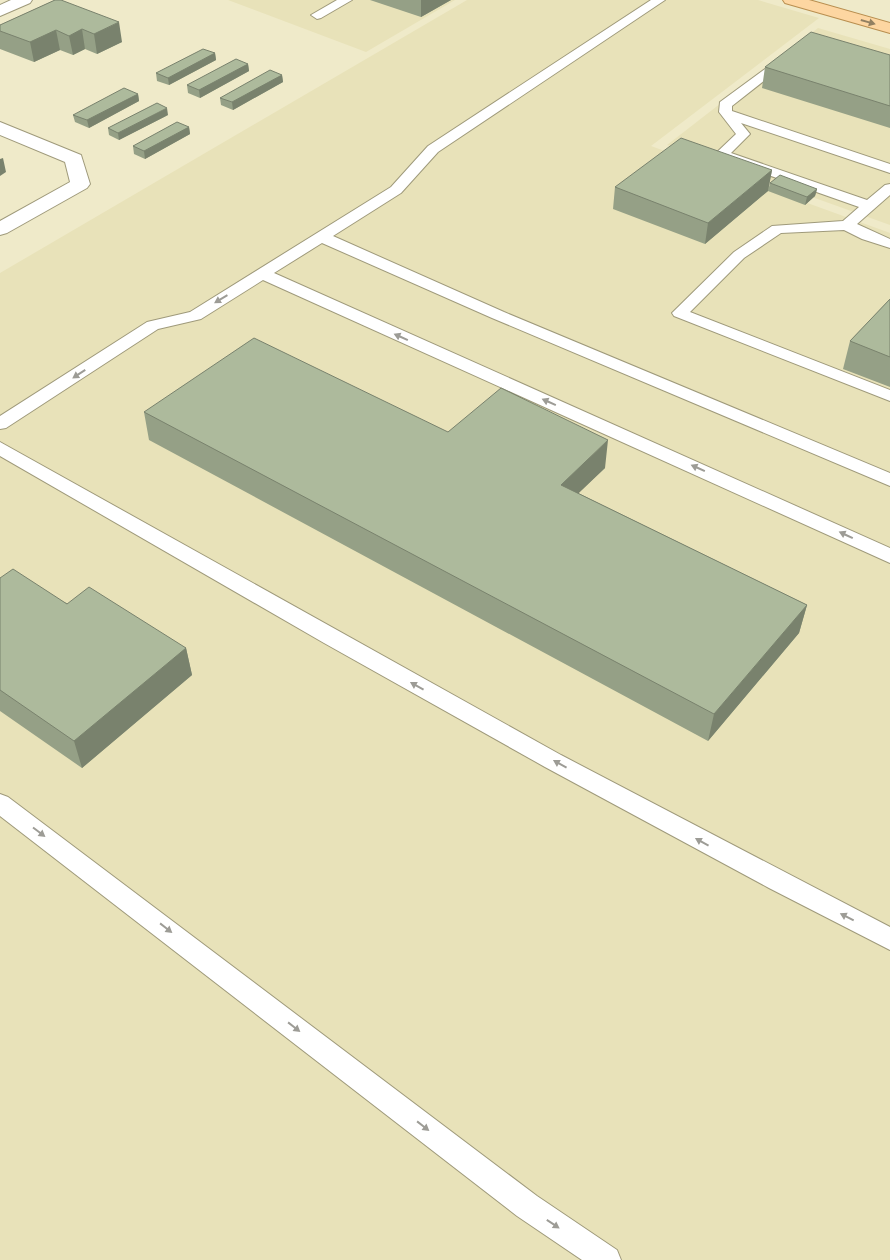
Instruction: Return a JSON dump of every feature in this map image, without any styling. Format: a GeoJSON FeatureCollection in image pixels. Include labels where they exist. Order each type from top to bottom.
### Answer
{"type":"FeatureCollection","features":[{"type":"Feature","properties":{"kind":"main road"},"geometry":{"type":"LineString","coordinates":[[791,0],[890,28]]}},
{"type":"Feature","properties":{"kind":"street"},"geometry":{"type":"LineString","coordinates":[[0,11],[24,0]]}},
{"type":"Feature","properties":{"kind":"street"},"geometry":{"type":"LineString","coordinates":[[0,128],[74,159],[80,184],[0,229]]}},
{"type":"Feature","properties":{"kind":"lane"},"geometry":{"type":"LineString","coordinates":[[317,15],[346,0]]}},
{"type":"Feature","properties":{"kind":"lane"},"geometry":{"type":"LineString","coordinates":[[0,424],[153,326],[195,316],[396,190],[433,149],[659,0]]}},
{"type":"Feature","properties":{"kind":"lane"},"geometry":{"type":"LineString","coordinates":[[786,58],[725,105],[728,114],[743,134],[722,154],[871,206]]}},
{"type":"Feature","properties":{"kind":"lane"},"geometry":{"type":"LineString","coordinates":[[728,114],[890,169]]}},
{"type":"Feature","properties":{"kind":"lane"},"geometry":{"type":"LineString","coordinates":[[847,225],[890,188]]}},
{"type":"Feature","properties":{"kind":"lane"},"geometry":{"type":"LineString","coordinates":[[890,244],[867,236],[847,225],[777,229],[740,255],[680,312],[890,396]]}},
{"type":"Feature","properties":{"kind":"lane"},"geometry":{"type":"LineString","coordinates":[[322,237],[498,315],[890,480]]}},
{"type":"Feature","properties":{"kind":"lane"},"geometry":{"type":"LineString","coordinates":[[263,274],[890,556]]}},
{"type":"Feature","properties":{"kind":"lane"},"geometry":{"type":"LineString","coordinates":[[0,448],[267,603],[707,845],[890,939]]}},
{"type":"Feature","properties":{"kind":"lane"},"geometry":{"type":"LineString","coordinates":[[0,803],[527,1206],[607,1260]]}},
{"type":"Feature","properties":{"kind":"shaded area"},"geometry":{"type":"Polygon","coordinates":[[[228,0],[455,0],[366,52],[228,0]]]}},
{"type":"Feature","properties":{"kind":"shaded area"},"geometry":{"type":"Polygon","coordinates":[[[467,0],[758,0],[819,18],[651,146],[890,233],[890,1260],[0,1260],[0,273],[467,0]]]}},
{"type":"Feature","properties":{"kind":"shaded area"},"geometry":{"type":"Polygon","coordinates":[[[818,28],[890,49],[890,225],[667,145],[818,28]]]}},
{"type":"Feature","properties":{"kind":"building"},"geometry":{"type":"Polygon","coordinates":[[[55,0],[61,0],[119,22],[94,34],[82,29],[69,36],[56,30],[30,42],[0,31],[0,25],[55,0]]]}},
{"type":"Feature","properties":{"kind":"building"},"geometry":{"type":"Polygon","coordinates":[[[811,32],[890,55],[890,106],[765,67],[811,32]]]}},
{"type":"Feature","properties":{"kind":"building"},"geometry":{"type":"Polygon","coordinates":[[[203,49],[215,53],[168,78],[156,73],[203,49]]]}},
{"type":"Feature","properties":{"kind":"building"},"geometry":{"type":"Polygon","coordinates":[[[236,59],[248,64],[199,90],[187,85],[236,59]]]}},
{"type":"Feature","properties":{"kind":"building"},"geometry":{"type":"Polygon","coordinates":[[[270,70],[282,75],[232,102],[220,98],[270,70]]]}},
{"type":"Feature","properties":{"kind":"building"},"geometry":{"type":"Polygon","coordinates":[[[124,88],[138,94],[87,120],[73,115],[124,88]]]}},
{"type":"Feature","properties":{"kind":"building"},"geometry":{"type":"Polygon","coordinates":[[[157,103],[167,108],[118,133],[108,128],[157,103]]]}},
{"type":"Feature","properties":{"kind":"building"},"geometry":{"type":"Polygon","coordinates":[[[177,122],[189,127],[144,151],[133,146],[177,122]]]}},
{"type":"Feature","properties":{"kind":"building"},"geometry":{"type":"Polygon","coordinates":[[[681,138],[772,170],[708,223],[615,187],[681,138]]]}},
{"type":"Feature","properties":{"kind":"building"},"geometry":{"type":"Polygon","coordinates":[[[780,175],[817,189],[807,197],[770,183],[780,175]]]}},
{"type":"Feature","properties":{"kind":"building"},"geometry":{"type":"Polygon","coordinates":[[[890,299],[890,357],[850,341],[890,299]]]}},
{"type":"Feature","properties":{"kind":"building"},"geometry":{"type":"Polygon","coordinates":[[[254,338],[448,432],[501,388],[608,440],[561,485],[807,605],[714,714],[144,412],[254,338]]]}},
{"type":"Feature","properties":{"kind":"building"},"geometry":{"type":"Polygon","coordinates":[[[13,569],[67,604],[89,587],[186,648],[74,741],[0,690],[0,578],[13,569]]]}}]}
